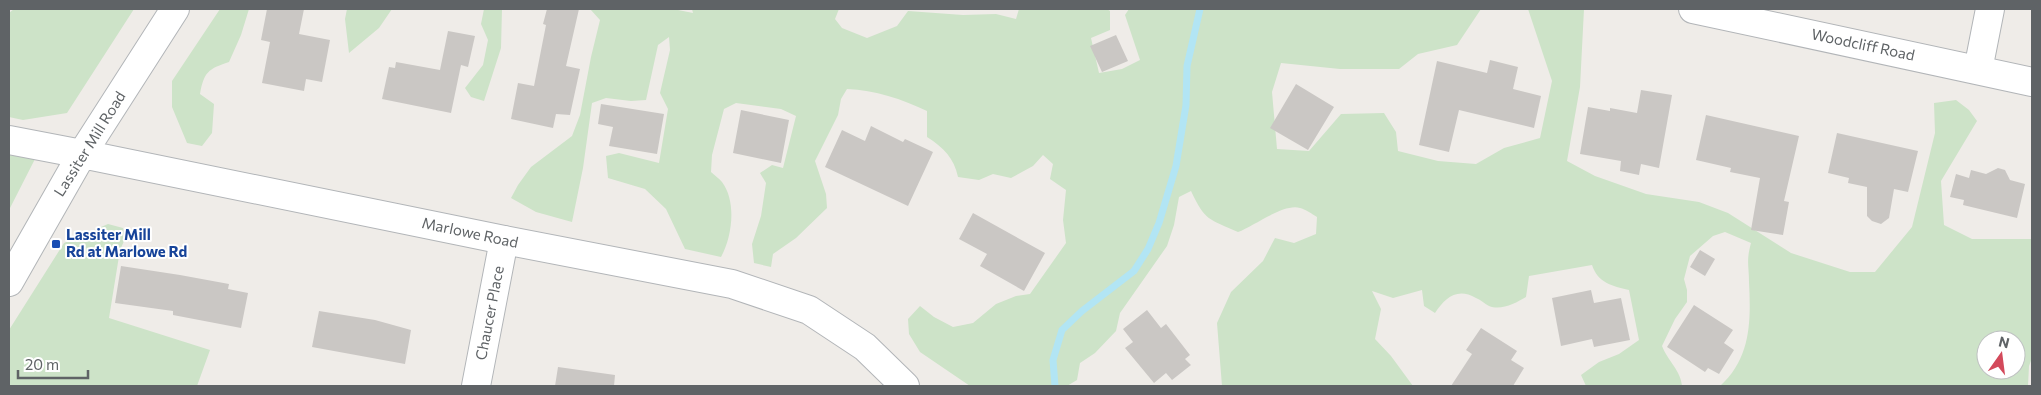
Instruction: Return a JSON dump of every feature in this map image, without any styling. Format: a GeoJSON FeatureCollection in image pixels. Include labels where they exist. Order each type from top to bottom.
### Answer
{"type":"FeatureCollection","features":[{"type":"Feature","properties":{"kind":"street","name":"Lassiter Mill Road"},"geometry":{"type":"LineString","coordinates":[[9,282],[82,154],[175,9]]}},
{"type":"Feature","properties":{"kind":"street","name":"Woodcliff Road"},"geometry":{"type":"LineString","coordinates":[[1693,9],[2032,82]]}},
{"type":"Feature","properties":{"kind":"street"},"geometry":{"type":"LineString","coordinates":[[1978,70],[1990,9]]}},
{"type":"Feature","properties":{"kind":"street","name":"Marlowe Road"},"geometry":{"type":"LineString","coordinates":[[9,140],[732,284],[809,310],[865,347],[905,386]]}},
{"type":"Feature","properties":{"kind":"street","name":"Chaucer Place"},"geometry":{"type":"LineString","coordinates":[[476,386],[504,240]]}},
{"type":"Feature","properties":{"kind":"green space"},"geometry":{"type":"Polygon","coordinates":[[[14,9],[134,9],[67,113],[23,120],[9,117],[9,13],[14,9]]]}},
{"type":"Feature","properties":{"kind":"green space"},"geometry":{"type":"Polygon","coordinates":[[[220,9],[249,9],[241,35],[229,62],[212,69],[203,81],[200,94],[214,104],[212,133],[202,146],[187,143],[172,107],[172,81],[220,9]]]}},
{"type":"Feature","properties":{"kind":"green space"},"geometry":{"type":"Polygon","coordinates":[[[347,9],[392,9],[379,28],[349,53],[345,19],[347,9]]]}},
{"type":"Feature","properties":{"kind":"green space"},"geometry":{"type":"Polygon","coordinates":[[[484,9],[502,9],[501,48],[484,101],[471,97],[465,88],[483,65],[488,40],[481,24],[484,9]]]}},
{"type":"Feature","properties":{"kind":"green space"},"geometry":{"type":"Polygon","coordinates":[[[590,9],[673,9],[693,13],[692,9],[839,9],[835,19],[842,28],[867,38],[897,26],[908,11],[963,15],[996,14],[1016,19],[1019,9],[1107,9],[1110,11],[1110,30],[1091,38],[1099,73],[1122,69],[1140,60],[1125,15],[1129,9],[1481,9],[1457,45],[1418,54],[1399,69],[1340,69],[1281,63],[1272,92],[1277,149],[1309,151],[1341,114],[1384,113],[1396,132],[1398,151],[1438,161],[1476,164],[1504,148],[1540,138],[1552,81],[1528,9],[1584,9],[1580,87],[1567,161],[1595,176],[1646,194],[1699,202],[1728,213],[1791,253],[1850,272],[1875,272],[1912,227],[1935,133],[1934,103],[1956,100],[1969,110],[1977,121],[1941,181],[1944,225],[1972,239],[2032,239],[2032,358],[2029,366],[2028,386],[1720,386],[1738,363],[1743,351],[1747,338],[1750,311],[1748,259],[1751,243],[1725,232],[1713,236],[1690,256],[1684,279],[1687,290],[1687,302],[1675,319],[1662,346],[1677,371],[1682,386],[1586,386],[1581,375],[1599,362],[1619,354],[1639,340],[1629,290],[1606,283],[1598,276],[1592,265],[1529,276],[1526,297],[1513,304],[1498,308],[1489,306],[1469,295],[1457,294],[1447,299],[1435,313],[1424,306],[1422,290],[1393,298],[1372,291],[1381,309],[1375,339],[1391,356],[1413,386],[1222,386],[1217,323],[1231,292],[1263,261],[1275,238],[1294,243],[1316,234],[1317,217],[1304,209],[1293,207],[1278,212],[1238,232],[1214,221],[1204,214],[1191,191],[1179,197],[1174,225],[1167,246],[1120,313],[1116,331],[1095,353],[1080,363],[1077,380],[1067,386],[970,386],[920,352],[909,334],[908,319],[920,306],[934,317],[953,327],[973,323],[996,304],[1016,296],[1030,294],[1066,243],[1063,220],[1066,190],[1050,179],[1053,164],[1043,155],[1033,166],[1011,178],[993,174],[979,180],[958,177],[951,159],[938,145],[927,137],[927,111],[888,96],[868,91],[847,89],[841,99],[838,115],[815,161],[826,194],[827,208],[796,238],[773,254],[771,267],[754,263],[752,244],[761,216],[766,183],[760,173],[772,165],[783,168],[796,116],[781,109],[736,103],[724,109],[712,155],[711,172],[727,190],[731,209],[728,240],[721,257],[685,249],[666,209],[645,189],[608,178],[606,156],[619,153],[659,163],[668,109],[660,93],[670,50],[669,37],[658,45],[646,100],[631,101],[606,98],[592,103],[583,168],[572,222],[536,212],[511,198],[531,167],[572,136],[580,115],[600,20],[590,9]]]}},
{"type":"Feature","properties":{"kind":"green space"},"geometry":{"type":"Polygon","coordinates":[[[9,155],[35,159],[9,210],[9,155]]]}},
{"type":"Feature","properties":{"kind":"green space"},"geometry":{"type":"Polygon","coordinates":[[[108,224],[123,228],[125,239],[120,250],[109,318],[210,350],[197,386],[9,386],[9,330],[64,243],[108,224]]]}},
{"type":"Feature","properties":{"kind":"building"},"geometry":{"type":"Polygon","coordinates":[[[267,9],[304,9],[299,34],[330,40],[322,82],[306,79],[304,91],[262,83],[270,42],[261,40],[267,9]]]}},
{"type":"Feature","properties":{"kind":"building"},"geometry":{"type":"Polygon","coordinates":[[[547,9],[579,9],[566,66],[580,69],[570,115],[556,114],[553,128],[511,119],[518,83],[534,86],[546,25],[543,24],[547,9]]]}},
{"type":"Feature","properties":{"kind":"building"},"geometry":{"type":"Polygon","coordinates":[[[448,31],[475,36],[468,67],[461,65],[451,113],[382,99],[389,67],[395,68],[396,62],[440,70],[448,31]]]}},
{"type":"Feature","properties":{"kind":"building"},"geometry":{"type":"Polygon","coordinates":[[[1116,35],[1128,61],[1102,72],[1090,46],[1116,35]]]}},
{"type":"Feature","properties":{"kind":"building"},"geometry":{"type":"Polygon","coordinates":[[[1490,60],[1518,67],[1513,89],[1541,96],[1534,128],[1459,110],[1449,152],[1419,145],[1437,61],[1487,73],[1490,60]]]}},
{"type":"Feature","properties":{"kind":"building"},"geometry":{"type":"Polygon","coordinates":[[[1296,84],[1334,107],[1308,150],[1270,128],[1296,84]]]}},
{"type":"Feature","properties":{"kind":"building"},"geometry":{"type":"Polygon","coordinates":[[[1641,90],[1672,95],[1659,168],[1641,164],[1639,175],[1620,171],[1621,161],[1580,154],[1588,107],[1610,111],[1610,108],[1637,113],[1641,90]]]}},
{"type":"Feature","properties":{"kind":"building"},"geometry":{"type":"Polygon","coordinates":[[[601,104],[664,114],[657,154],[609,146],[613,127],[598,124],[601,104]]]}},
{"type":"Feature","properties":{"kind":"building"},"geometry":{"type":"Polygon","coordinates":[[[741,110],[789,120],[781,163],[733,153],[741,110]]]}},
{"type":"Feature","properties":{"kind":"building"},"geometry":{"type":"Polygon","coordinates":[[[1706,115],[1799,136],[1784,201],[1789,202],[1783,235],[1751,230],[1760,178],[1730,172],[1731,168],[1696,160],[1706,115]]]}},
{"type":"Feature","properties":{"kind":"building"},"geometry":{"type":"Polygon","coordinates":[[[871,126],[903,142],[905,139],[933,152],[908,206],[825,167],[842,130],[865,141],[871,126]]]}},
{"type":"Feature","properties":{"kind":"building"},"geometry":{"type":"Polygon","coordinates":[[[1837,133],[1918,151],[1908,192],[1894,189],[1889,218],[1881,224],[1872,221],[1867,216],[1867,187],[1848,183],[1849,178],[1828,173],[1837,133]]]}},
{"type":"Feature","properties":{"kind":"building"},"geometry":{"type":"Polygon","coordinates":[[[1998,168],[2005,170],[2010,180],[2025,184],[2017,218],[1963,205],[1964,200],[1950,197],[1956,174],[1969,178],[1971,170],[1986,174],[1998,168]]]}},
{"type":"Feature","properties":{"kind":"building"},"geometry":{"type":"Polygon","coordinates":[[[973,213],[1045,253],[1024,291],[980,266],[987,254],[959,239],[973,213]]]}},
{"type":"Feature","properties":{"kind":"building"},"geometry":{"type":"Polygon","coordinates":[[[1700,250],[1715,259],[1705,276],[1690,267],[1700,250]]]}},
{"type":"Feature","properties":{"kind":"building"},"geometry":{"type":"Polygon","coordinates":[[[121,266],[229,284],[228,289],[248,293],[241,328],[173,315],[173,311],[115,303],[121,266]]]}},
{"type":"Feature","properties":{"kind":"building"},"geometry":{"type":"Polygon","coordinates":[[[1591,290],[1594,303],[1621,298],[1630,340],[1594,347],[1592,339],[1561,346],[1552,298],[1591,290]]]}},
{"type":"Feature","properties":{"kind":"building"},"geometry":{"type":"Polygon","coordinates":[[[1694,305],[1733,330],[1724,343],[1734,350],[1719,374],[1708,368],[1705,372],[1667,347],[1694,305]]]}},
{"type":"Feature","properties":{"kind":"building"},"geometry":{"type":"Polygon","coordinates":[[[1147,310],[1161,328],[1166,324],[1190,355],[1185,359],[1191,365],[1172,380],[1166,373],[1154,383],[1125,348],[1133,342],[1123,329],[1147,310]]]}},
{"type":"Feature","properties":{"kind":"building"},"geometry":{"type":"Polygon","coordinates":[[[319,311],[375,320],[411,330],[405,364],[312,347],[319,311]]]}},
{"type":"Feature","properties":{"kind":"building"},"geometry":{"type":"Polygon","coordinates":[[[1481,328],[1517,351],[1511,360],[1524,368],[1513,386],[1451,386],[1472,354],[1466,350],[1481,328]]]}},
{"type":"Feature","properties":{"kind":"building"},"geometry":{"type":"Polygon","coordinates":[[[558,367],[615,375],[614,386],[555,386],[558,367]]]}},
{"type":"Feature","properties":{"kind":"waterway"},"geometry":{"type":"LineString","coordinates":[[1055,386],[1053,360],[1062,330],[1082,311],[1134,271],[1148,249],[1159,223],[1176,166],[1186,105],[1187,66],[1200,9]]}},
{"type":"Feature","properties":{"kind":"place","name":"Lassiter Mill Rd at Marlowe Rd"},"geometry":{"type":"Point","coordinates":[56,244]}}]}
